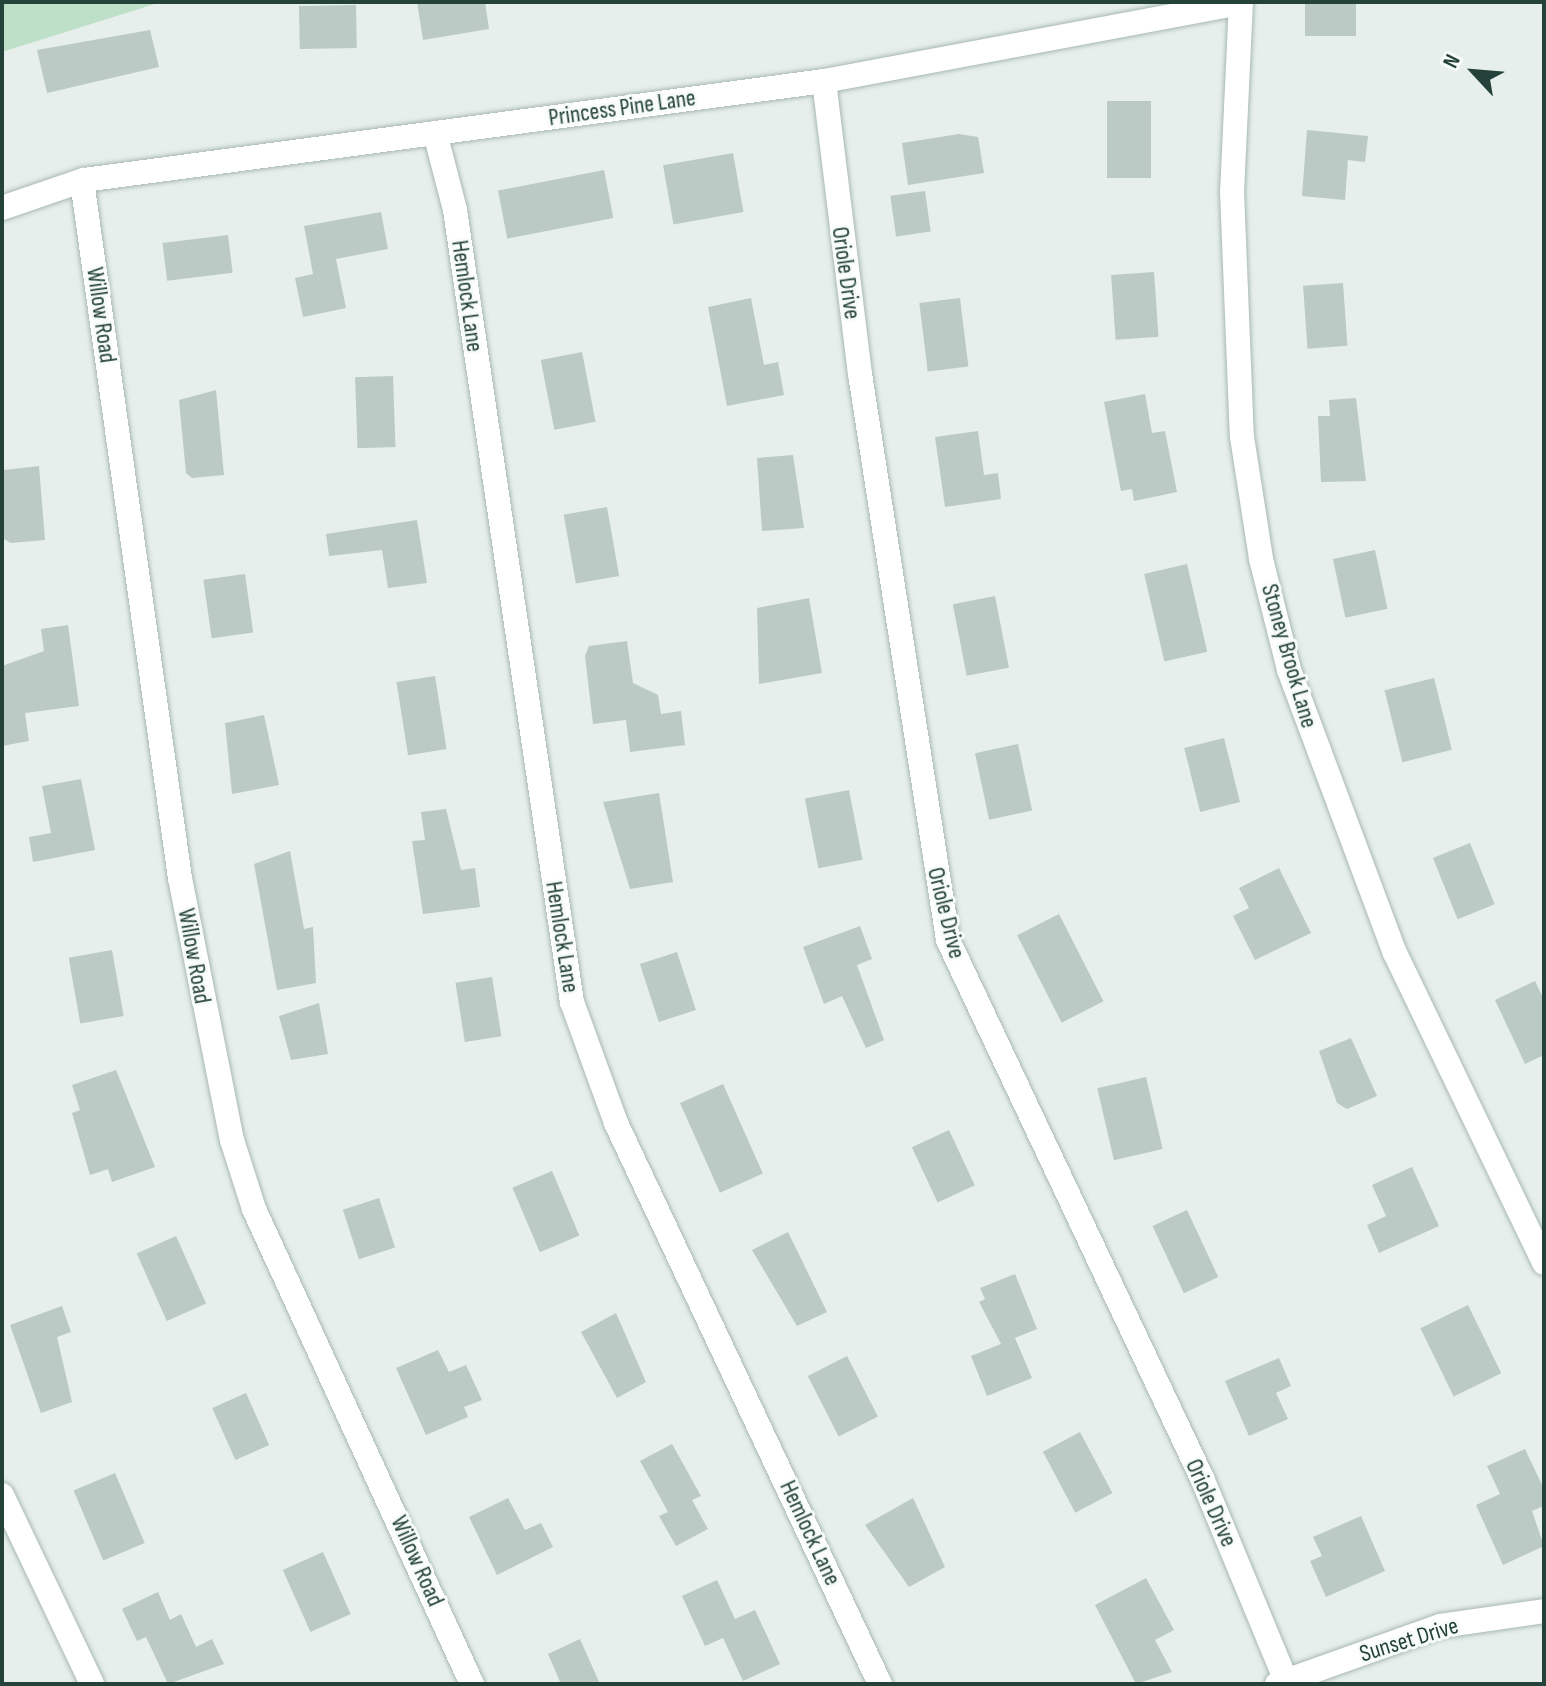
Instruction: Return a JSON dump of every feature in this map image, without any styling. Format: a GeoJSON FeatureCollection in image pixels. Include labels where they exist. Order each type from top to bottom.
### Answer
{"type":"FeatureCollection","features":[{"type":"Feature","properties":{"kind":"street","name":"Princess Pine Lane"},"geometry":{"type":"LineString","coordinates":[[2,208],[82,181],[824,81],[1241,2]]}},
{"type":"Feature","properties":{"kind":"street","name":"Stoney Brook Lane"},"geometry":{"type":"LineString","coordinates":[[1241,2],[1232,191],[1242,437],[1261,559],[1289,670],[1395,953],[1544,1263]]}},
{"type":"Feature","properties":{"kind":"street","name":"Oriole Drive"},"geometry":{"type":"LineString","coordinates":[[824,81],[858,359],[948,940],[1202,1478],[1282,1682]]}},
{"type":"Feature","properties":{"kind":"street","name":"Hemlock Lane"},"geometry":{"type":"LineString","coordinates":[[435,133],[455,210],[572,1002],[616,1123],[880,1684]]}},
{"type":"Feature","properties":{"kind":"street","name":"Willow Road"},"geometry":{"type":"LineString","coordinates":[[82,181],[180,878],[232,1140],[254,1209],[472,1684]]}},
{"type":"Feature","properties":{"kind":"street"},"geometry":{"type":"LineString","coordinates":[[2,1495],[92,1684]]}},
{"type":"Feature","properties":{"kind":"street","name":"Sunset Drive"},"geometry":{"type":"LineString","coordinates":[[1282,1682],[1440,1626],[1544,1611]]}},
{"type":"Feature","properties":{"kind":"green space"},"geometry":{"type":"Polygon","coordinates":[[[2,2],[161,2],[2,52],[2,2]]]}},
{"type":"Feature","properties":{"kind":"building"},"geometry":{"type":"Polygon","coordinates":[[[417,2],[485,2],[489,29],[423,40],[417,2]]]}},
{"type":"Feature","properties":{"kind":"building"},"geometry":{"type":"Polygon","coordinates":[[[1305,2],[1356,2],[1356,36],[1305,36],[1305,2]]]}},
{"type":"Feature","properties":{"kind":"building"},"geometry":{"type":"Polygon","coordinates":[[[356,5],[357,48],[300,49],[299,6],[356,5]]]}},
{"type":"Feature","properties":{"kind":"building"},"geometry":{"type":"Polygon","coordinates":[[[150,30],[159,67],[47,93],[37,50],[150,30]]]}},
{"type":"Feature","properties":{"kind":"building"},"geometry":{"type":"Polygon","coordinates":[[[1107,101],[1151,101],[1151,178],[1107,178],[1107,101]]]}},
{"type":"Feature","properties":{"kind":"building"},"geometry":{"type":"Polygon","coordinates":[[[1307,130],[1368,136],[1365,162],[1348,160],[1345,200],[1302,196],[1307,130]]]}},
{"type":"Feature","properties":{"kind":"building"},"geometry":{"type":"Polygon","coordinates":[[[959,134],[978,137],[984,173],[908,185],[902,143],[959,134]]]}},
{"type":"Feature","properties":{"kind":"building"},"geometry":{"type":"Polygon","coordinates":[[[733,153],[743,212],[673,224],[663,165],[733,153]]]}},
{"type":"Feature","properties":{"kind":"building"},"geometry":{"type":"Polygon","coordinates":[[[604,170],[613,218],[507,239],[498,191],[604,170]]]}},
{"type":"Feature","properties":{"kind":"building"},"geometry":{"type":"Polygon","coordinates":[[[925,191],[931,232],[896,236],[890,196],[925,191]]]}},
{"type":"Feature","properties":{"kind":"building"},"geometry":{"type":"Polygon","coordinates":[[[381,212],[388,249],[336,259],[346,308],[303,317],[295,278],[313,274],[304,226],[381,212]]]}},
{"type":"Feature","properties":{"kind":"building"},"geometry":{"type":"Polygon","coordinates":[[[228,235],[233,273],[167,281],[162,243],[228,235]]]}},
{"type":"Feature","properties":{"kind":"building"},"geometry":{"type":"Polygon","coordinates":[[[1154,272],[1159,337],[1116,340],[1111,275],[1154,272]]]}},
{"type":"Feature","properties":{"kind":"building"},"geometry":{"type":"Polygon","coordinates":[[[1343,283],[1347,346],[1307,349],[1303,286],[1343,283]]]}},
{"type":"Feature","properties":{"kind":"building"},"geometry":{"type":"Polygon","coordinates":[[[751,298],[764,365],[778,362],[784,395],[727,406],[708,307],[751,298]]]}},
{"type":"Feature","properties":{"kind":"building"},"geometry":{"type":"Polygon","coordinates":[[[960,298],[968,366],[928,371],[919,303],[960,298]]]}},
{"type":"Feature","properties":{"kind":"building"},"geometry":{"type":"Polygon","coordinates":[[[582,352],[596,422],[554,430],[541,360],[582,352]]]}},
{"type":"Feature","properties":{"kind":"building"},"geometry":{"type":"Polygon","coordinates":[[[393,376],[395,447],[358,448],[355,377],[393,376]]]}},
{"type":"Feature","properties":{"kind":"building"},"geometry":{"type":"Polygon","coordinates":[[[216,390],[224,475],[192,478],[186,473],[179,400],[216,390]]]}},
{"type":"Feature","properties":{"kind":"building"},"geometry":{"type":"Polygon","coordinates":[[[1145,394],[1152,433],[1165,431],[1177,492],[1134,501],[1132,489],[1121,491],[1104,402],[1145,394]]]}},
{"type":"Feature","properties":{"kind":"building"},"geometry":{"type":"Polygon","coordinates":[[[1356,398],[1366,481],[1321,482],[1318,416],[1330,416],[1329,400],[1356,398]]]}},
{"type":"Feature","properties":{"kind":"building"},"geometry":{"type":"Polygon","coordinates":[[[978,431],[984,475],[998,473],[1001,499],[945,507],[935,437],[978,431]]]}},
{"type":"Feature","properties":{"kind":"building"},"geometry":{"type":"Polygon","coordinates":[[[793,455],[804,528],[762,531],[757,458],[793,455]]]}},
{"type":"Feature","properties":{"kind":"building"},"geometry":{"type":"Polygon","coordinates":[[[39,466],[45,540],[11,543],[2,538],[4,470],[39,466]]]}},
{"type":"Feature","properties":{"kind":"building"},"geometry":{"type":"Polygon","coordinates":[[[607,507],[619,576],[576,584],[564,515],[607,507]]]}},
{"type":"Feature","properties":{"kind":"building"},"geometry":{"type":"Polygon","coordinates":[[[417,520],[427,583],[388,588],[382,550],[329,556],[326,534],[417,520]]]}},
{"type":"Feature","properties":{"kind":"building"},"geometry":{"type":"Polygon","coordinates":[[[1375,550],[1387,609],[1345,618],[1333,559],[1375,550]]]}},
{"type":"Feature","properties":{"kind":"building"},"geometry":{"type":"Polygon","coordinates":[[[1187,564],[1207,652],[1164,662],[1144,574],[1187,564]]]}},
{"type":"Feature","properties":{"kind":"building"},"geometry":{"type":"Polygon","coordinates":[[[245,574],[253,632],[212,638],[203,580],[245,574]]]}},
{"type":"Feature","properties":{"kind":"building"},"geometry":{"type":"Polygon","coordinates":[[[995,596],[1009,668],[967,676],[953,604],[995,596]]]}},
{"type":"Feature","properties":{"kind":"building"},"geometry":{"type":"Polygon","coordinates":[[[809,598],[822,673],[759,684],[757,608],[809,598]]]}},
{"type":"Feature","properties":{"kind":"building"},"geometry":{"type":"Polygon","coordinates":[[[68,625],[79,706],[25,713],[29,741],[2,746],[2,666],[44,651],[41,629],[68,625]]]}},
{"type":"Feature","properties":{"kind":"building"},"geometry":{"type":"Polygon","coordinates":[[[627,641],[633,683],[658,695],[661,714],[681,711],[685,745],[630,752],[626,720],[593,724],[585,656],[589,646],[627,641]]]}},
{"type":"Feature","properties":{"kind":"building"},"geometry":{"type":"Polygon","coordinates":[[[435,676],[447,749],[408,755],[396,682],[435,676]]]}},
{"type":"Feature","properties":{"kind":"building"},"geometry":{"type":"Polygon","coordinates":[[[1434,678],[1452,750],[1402,762],[1385,690],[1434,678]]]}},
{"type":"Feature","properties":{"kind":"building"},"geometry":{"type":"Polygon","coordinates":[[[264,715],[279,785],[232,794],[225,723],[264,715]]]}},
{"type":"Feature","properties":{"kind":"building"},"geometry":{"type":"Polygon","coordinates":[[[1224,738],[1240,802],[1200,812],[1184,748],[1224,738]]]}},
{"type":"Feature","properties":{"kind":"building"},"geometry":{"type":"Polygon","coordinates":[[[1018,744],[1032,811],[989,820],[975,753],[1018,744]]]}},
{"type":"Feature","properties":{"kind":"building"},"geometry":{"type":"Polygon","coordinates":[[[81,779],[95,850],[33,862],[29,837],[51,833],[42,786],[81,779]]]}},
{"type":"Feature","properties":{"kind":"building"},"geometry":{"type":"Polygon","coordinates":[[[849,790],[863,860],[818,868],[805,799],[849,790]]]}},
{"type":"Feature","properties":{"kind":"building"},"geometry":{"type":"Polygon","coordinates":[[[659,793],[673,882],[630,889],[603,802],[659,793]]]}},
{"type":"Feature","properties":{"kind":"building"},"geometry":{"type":"Polygon","coordinates":[[[446,809],[461,870],[475,868],[480,907],[423,914],[412,841],[425,840],[421,812],[446,809]]]}},
{"type":"Feature","properties":{"kind":"building"},"geometry":{"type":"Polygon","coordinates":[[[1470,843],[1495,904],[1458,919],[1433,858],[1470,843]]]}},
{"type":"Feature","properties":{"kind":"building"},"geometry":{"type":"Polygon","coordinates":[[[290,851],[304,929],[313,927],[316,983],[277,990],[254,864],[290,851]]]}},
{"type":"Feature","properties":{"kind":"building"},"geometry":{"type":"Polygon","coordinates":[[[1279,868],[1311,933],[1255,960],[1233,916],[1249,908],[1239,888],[1279,868]]]}},
{"type":"Feature","properties":{"kind":"building"},"geometry":{"type":"Polygon","coordinates":[[[1059,914],[1103,1001],[1062,1023],[1017,935],[1059,914]]]}},
{"type":"Feature","properties":{"kind":"building"},"geometry":{"type":"Polygon","coordinates":[[[860,926],[872,959],[857,965],[884,1040],[866,1048],[842,996],[824,1004],[803,947],[860,926]]]}},
{"type":"Feature","properties":{"kind":"building"},"geometry":{"type":"Polygon","coordinates":[[[112,950],[124,1016],[80,1024],[69,958],[112,950]]]}},
{"type":"Feature","properties":{"kind":"building"},"geometry":{"type":"Polygon","coordinates":[[[677,952],[696,1010],[659,1022],[640,964],[677,952]]]}},
{"type":"Feature","properties":{"kind":"building"},"geometry":{"type":"Polygon","coordinates":[[[492,977],[501,1036],[465,1042],[455,983],[492,977]]]}},
{"type":"Feature","properties":{"kind":"building"},"geometry":{"type":"Polygon","coordinates":[[[1535,981],[1544,1000],[1544,1055],[1525,1064],[1495,1000],[1535,981]]]}},
{"type":"Feature","properties":{"kind":"building"},"geometry":{"type":"Polygon","coordinates":[[[319,1003],[328,1054],[291,1060],[279,1016],[319,1003]]]}},
{"type":"Feature","properties":{"kind":"building"},"geometry":{"type":"Polygon","coordinates":[[[1351,1038],[1377,1096],[1347,1109],[1337,1103],[1319,1051],[1351,1038]]]}},
{"type":"Feature","properties":{"kind":"building"},"geometry":{"type":"Polygon","coordinates":[[[116,1070],[155,1167],[112,1182],[108,1169],[90,1175],[72,1113],[80,1110],[72,1085],[116,1070]]]}},
{"type":"Feature","properties":{"kind":"building"},"geometry":{"type":"Polygon","coordinates":[[[1146,1077],[1163,1149],[1114,1160],[1097,1088],[1146,1077]]]}},
{"type":"Feature","properties":{"kind":"building"},"geometry":{"type":"Polygon","coordinates":[[[723,1084],[763,1174],[720,1193],[680,1103],[723,1084]]]}},
{"type":"Feature","properties":{"kind":"building"},"geometry":{"type":"Polygon","coordinates":[[[949,1130],[975,1185],[938,1203],[912,1147],[949,1130]]]}},
{"type":"Feature","properties":{"kind":"building"},"geometry":{"type":"Polygon","coordinates":[[[1412,1167],[1439,1226],[1379,1253],[1367,1225],[1386,1216],[1372,1185],[1412,1167]]]}},
{"type":"Feature","properties":{"kind":"building"},"geometry":{"type":"Polygon","coordinates":[[[552,1171],[579,1235],[540,1252],[512,1188],[552,1171]]]}},
{"type":"Feature","properties":{"kind":"building"},"geometry":{"type":"Polygon","coordinates":[[[379,1198],[395,1247],[359,1259],[343,1210],[379,1198]]]}},
{"type":"Feature","properties":{"kind":"building"},"geometry":{"type":"Polygon","coordinates":[[[1187,1210],[1218,1277],[1184,1293],[1153,1226],[1187,1210]]]}},
{"type":"Feature","properties":{"kind":"building"},"geometry":{"type":"Polygon","coordinates":[[[788,1232],[827,1312],[797,1326],[752,1250],[788,1232]]]}},
{"type":"Feature","properties":{"kind":"building"},"geometry":{"type":"Polygon","coordinates":[[[176,1236],[206,1304],[167,1321],[137,1253],[176,1236]]]}},
{"type":"Feature","properties":{"kind":"building"},"geometry":{"type":"Polygon","coordinates":[[[1015,1274],[1037,1329],[1015,1338],[1032,1378],[987,1396],[971,1356],[1001,1344],[979,1302],[985,1299],[980,1288],[1015,1274]]]}},
{"type":"Feature","properties":{"kind":"building"},"geometry":{"type":"Polygon","coordinates":[[[1468,1305],[1501,1373],[1454,1397],[1420,1328],[1468,1305]]]}},
{"type":"Feature","properties":{"kind":"building"},"geometry":{"type":"Polygon","coordinates":[[[62,1306],[71,1332],[57,1337],[72,1402],[41,1413],[10,1325],[62,1306]]]}},
{"type":"Feature","properties":{"kind":"building"},"geometry":{"type":"Polygon","coordinates":[[[616,1313],[646,1382],[617,1398],[581,1332],[616,1313]]]}},
{"type":"Feature","properties":{"kind":"building"},"geometry":{"type":"Polygon","coordinates":[[[438,1350],[449,1372],[466,1365],[482,1400],[464,1407],[468,1417],[426,1435],[396,1368],[438,1350]]]}},
{"type":"Feature","properties":{"kind":"building"},"geometry":{"type":"Polygon","coordinates":[[[847,1356],[878,1417],[839,1437],[808,1376],[847,1356]]]}},
{"type":"Feature","properties":{"kind":"building"},"geometry":{"type":"Polygon","coordinates":[[[1279,1358],[1291,1386],[1276,1393],[1288,1419],[1249,1436],[1225,1381],[1279,1358]]]}},
{"type":"Feature","properties":{"kind":"building"},"geometry":{"type":"Polygon","coordinates":[[[246,1393],[269,1445],[235,1460],[212,1408],[246,1393]]]}},
{"type":"Feature","properties":{"kind":"building"},"geometry":{"type":"Polygon","coordinates":[[[1080,1432],[1112,1493],[1075,1513],[1043,1452],[1080,1432]]]}},
{"type":"Feature","properties":{"kind":"building"},"geometry":{"type":"Polygon","coordinates":[[[672,1444],[701,1496],[692,1500],[708,1529],[676,1546],[659,1516],[668,1512],[640,1461],[672,1444]]]}},
{"type":"Feature","properties":{"kind":"building"},"geometry":{"type":"Polygon","coordinates":[[[1525,1449],[1544,1489],[1544,1506],[1532,1511],[1544,1546],[1503,1565],[1476,1505],[1500,1494],[1487,1466],[1525,1449]]]}},
{"type":"Feature","properties":{"kind":"building"},"geometry":{"type":"Polygon","coordinates":[[[115,1473],[145,1543],[103,1561],[74,1491],[115,1473]]]}},
{"type":"Feature","properties":{"kind":"building"},"geometry":{"type":"Polygon","coordinates":[[[508,1498],[525,1530],[541,1523],[553,1547],[497,1575],[469,1517],[508,1498]]]}},
{"type":"Feature","properties":{"kind":"building"},"geometry":{"type":"Polygon","coordinates":[[[913,1498],[945,1567],[909,1587],[865,1525],[913,1498]]]}},
{"type":"Feature","properties":{"kind":"building"},"geometry":{"type":"Polygon","coordinates":[[[1361,1516],[1385,1571],[1326,1597],[1310,1561],[1322,1556],[1313,1537],[1361,1516]]]}},
{"type":"Feature","properties":{"kind":"building"},"geometry":{"type":"Polygon","coordinates":[[[323,1552],[351,1614],[310,1632],[283,1570],[323,1552]]]}},
{"type":"Feature","properties":{"kind":"building"},"geometry":{"type":"Polygon","coordinates":[[[1146,1578],[1174,1630],[1155,1640],[1172,1672],[1136,1684],[1095,1605],[1146,1578]]]}},
{"type":"Feature","properties":{"kind":"building"},"geometry":{"type":"Polygon","coordinates":[[[717,1580],[735,1619],[755,1610],[780,1664],[743,1681],[723,1638],[705,1646],[682,1596],[717,1580]]]}},
{"type":"Feature","properties":{"kind":"building"},"geometry":{"type":"Polygon","coordinates":[[[158,1592],[170,1620],[181,1614],[196,1647],[212,1639],[224,1664],[168,1684],[146,1637],[137,1641],[122,1609],[158,1592]]]}},
{"type":"Feature","properties":{"kind":"building"},"geometry":{"type":"Polygon","coordinates":[[[580,1639],[600,1684],[561,1684],[548,1654],[580,1639]]]}}]}
